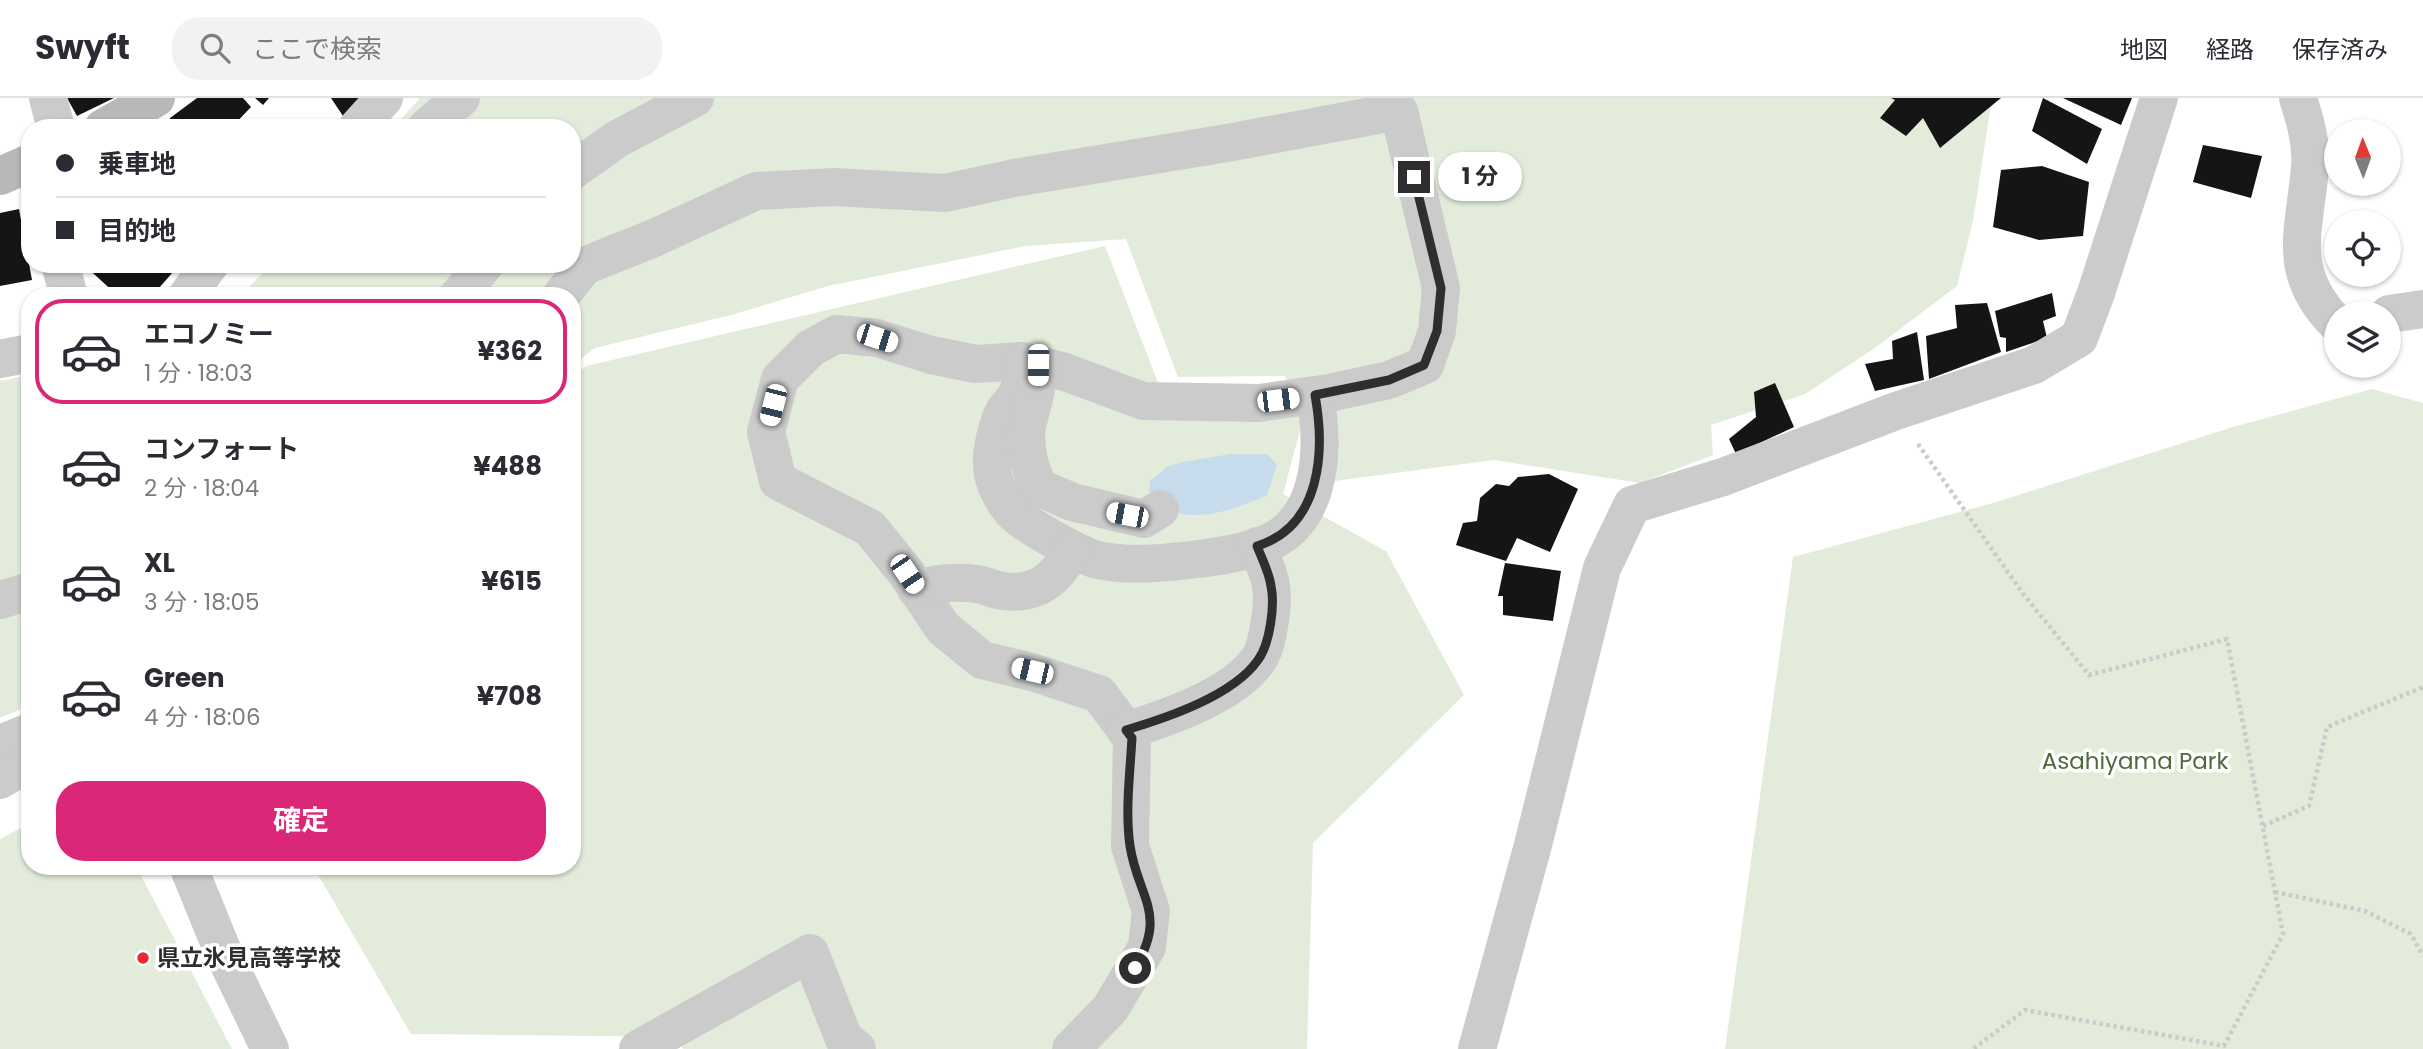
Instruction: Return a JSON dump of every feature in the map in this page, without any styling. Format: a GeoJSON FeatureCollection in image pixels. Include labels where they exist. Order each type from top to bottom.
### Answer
{"type":"FeatureCollection","features":[{"type":"Feature","properties":{"kind":"main road"},"geometry":{"type":"LineString","coordinates":[[119,119],[156,98]]}},
{"type":"Feature","properties":{"kind":"street"},"geometry":{"type":"LineString","coordinates":[[48,98],[54,119]]}},
{"type":"Feature","properties":{"kind":"street"},"geometry":{"type":"LineString","coordinates":[[365,119],[384,98]]}},
{"type":"Feature","properties":{"kind":"street"},"geometry":{"type":"LineString","coordinates":[[436,119],[461,98]]}},
{"type":"Feature","properties":{"kind":"street"},"geometry":{"type":"LineString","coordinates":[[581,165],[617,139],[695,98]]}},
{"type":"Feature","properties":{"kind":"street"},"geometry":{"type":"LineString","coordinates":[[1477,1049],[1533,845],[1602,568],[1632,505],[1723,477],[1896,411],[2034,365],[2079,338],[2159,98]]}},
{"type":"Feature","properties":{"kind":"street"},"geometry":{"type":"LineString","coordinates":[[2298,98],[2307,127],[2310,165],[2299,246],[2307,281],[2324,306]]}},
{"type":"Feature","properties":{"kind":"street"},"geometry":{"type":"LineString","coordinates":[[581,270],[584,266],[654,238],[756,191],[833,187],[945,193],[1014,178],[1227,144],[1385,104],[1441,288],[1437,331],[1424,365],[1389,380],[1315,395],[1259,402],[1143,401],[1030,363],[976,364],[931,355],[877,338],[837,334],[811,348],[780,379],[766,432],[778,481],[870,528],[943,628],[982,660],[1032,671],[1099,694],[1132,738],[1130,846],[1151,911],[1147,947],[1110,1009],[1070,1049]]}},
{"type":"Feature","properties":{"kind":"street"},"geometry":{"type":"LineString","coordinates":[[466,287],[477,273]]}},
{"type":"Feature","properties":{"kind":"street"},"geometry":{"type":"LineString","coordinates":[[568,287],[579,273]]}},
{"type":"Feature","properties":{"kind":"street"},"geometry":{"type":"LineString","coordinates":[[2401,312],[2423,309]]}},
{"type":"Feature","properties":{"kind":"street"},"geometry":{"type":"LineString","coordinates":[[0,359],[21,356]]}},
{"type":"Feature","properties":{"kind":"street"},"geometry":{"type":"LineString","coordinates":[[1030,363],[1017,395],[1004,412],[992,467],[1000,493],[1017,516],[1072,549],[1095,559],[1154,565],[1219,556],[1272,541],[1286,529],[1308,498],[1320,468],[1315,395]]}},
{"type":"Feature","properties":{"kind":"street"},"geometry":{"type":"LineString","coordinates":[[1030,363],[1037,397],[1027,426],[1027,460],[1038,487],[1072,502],[1144,519],[1160,509]]}},
{"type":"Feature","properties":{"kind":"street"},"geometry":{"type":"LineString","coordinates":[[1126,730],[1182,712],[1238,679],[1259,660],[1268,634],[1272,589],[1257,546]]}},
{"type":"Feature","properties":{"kind":"street"},"geometry":{"type":"LineString","coordinates":[[916,589],[938,582],[979,584],[1004,591],[1038,590],[1054,578],[1072,549]]}},
{"type":"Feature","properties":{"kind":"street"},"geometry":{"type":"LineString","coordinates":[[0,600],[21,594]]}},
{"type":"Feature","properties":{"kind":"street"},"geometry":{"type":"LineString","coordinates":[[0,744],[21,736]]}},
{"type":"Feature","properties":{"kind":"street"},"geometry":{"type":"LineString","coordinates":[[0,780],[21,767]]}},
{"type":"Feature","properties":{"kind":"street"},"geometry":{"type":"LineString","coordinates":[[192,875],[223,953],[270,1049]]}},
{"type":"Feature","properties":{"kind":"street"},"geometry":{"type":"LineString","coordinates":[[640,1049],[810,953],[844,1039],[857,1049]]}},
{"type":"Feature","properties":{"kind":"path"},"geometry":{"type":"LineString","coordinates":[[1896,411],[2024,595],[2090,675],[2227,639],[2283,934],[2224,1045],[2025,1010],[1973,1049]]}},
{"type":"Feature","properties":{"kind":"path"},"geometry":{"type":"LineString","coordinates":[[2263,826],[2309,806],[2327,727],[2423,687]]}},
{"type":"Feature","properties":{"kind":"path"},"geometry":{"type":"LineString","coordinates":[[2275,892],[2365,911],[2411,934],[2423,956]]}},
{"type":"Feature","properties":{"kind":"green space"},"geometry":{"type":"Polygon","coordinates":[[[420,98],[1992,98],[1973,221],[1957,286],[1875,348],[1805,394],[1711,425],[1713,455],[1640,483],[1494,460],[1319,483],[1301,427],[1283,494],[1386,551],[1464,695],[1313,843],[1307,1049],[683,1049],[676,1037],[411,1034],[318,875],[581,875],[581,370],[586,366],[1105,246],[1162,393],[1298,416],[1285,376],[1178,377],[1126,239],[1026,246],[828,286],[731,315],[595,348],[581,358],[581,287],[249,287],[263,273],[581,273],[581,119],[401,119],[420,98]]]}},
{"type":"Feature","properties":{"kind":"green space"},"geometry":{"type":"Polygon","coordinates":[[[21,377],[21,709],[0,718],[0,381],[21,377]]]}},
{"type":"Feature","properties":{"kind":"green space","name":"Asahiyama Park"},"geometry":{"type":"Polygon","coordinates":[[[2372,389],[2423,403],[2423,1049],[1725,1049],[1793,557],[1993,503],[2233,427],[2372,389]]]}},
{"type":"Feature","properties":{"kind":"green space"},"geometry":{"type":"Polygon","coordinates":[[[21,828],[21,875],[141,875],[232,1049],[0,1049],[0,839],[21,828]]]}},
{"type":"Feature","properties":{"kind":"water"},"geometry":{"type":"Polygon","coordinates":[[[1231,454],[1267,454],[1277,465],[1267,495],[1223,511],[1192,515],[1163,509],[1149,501],[1150,481],[1167,467],[1231,454]]]}},
{"type":"Feature","properties":{"kind":"building"},"geometry":{"type":"Polygon","coordinates":[[[67,98],[114,98],[77,116],[67,98]]]}},
{"type":"Feature","properties":{"kind":"building"},"geometry":{"type":"Polygon","coordinates":[[[197,98],[243,98],[251,107],[240,119],[170,118],[197,98]]]}},
{"type":"Feature","properties":{"kind":"building"},"geometry":{"type":"Polygon","coordinates":[[[255,98],[269,98],[263,105],[255,98]]]}},
{"type":"Feature","properties":{"kind":"building"},"geometry":{"type":"Polygon","coordinates":[[[331,98],[361,98],[343,116],[331,98]]]}},
{"type":"Feature","properties":{"kind":"building"},"geometry":{"type":"Polygon","coordinates":[[[1891,98],[2001,98],[1940,148],[1923,118],[1906,136],[1880,118],[1895,100],[1891,98]]]}},
{"type":"Feature","properties":{"kind":"building"},"geometry":{"type":"Polygon","coordinates":[[[2043,98],[2102,129],[2087,164],[2032,131],[2043,98]]]}},
{"type":"Feature","properties":{"kind":"building"},"geometry":{"type":"Polygon","coordinates":[[[2063,98],[2132,98],[2121,125],[2063,98]]]}},
{"type":"Feature","properties":{"kind":"building"},"geometry":{"type":"Polygon","coordinates":[[[2203,145],[2262,156],[2251,198],[2193,182],[2203,145]]]}},
{"type":"Feature","properties":{"kind":"building"},"geometry":{"type":"Polygon","coordinates":[[[2042,166],[2089,182],[2083,236],[2039,240],[1993,227],[2001,170],[2042,166]]]}},
{"type":"Feature","properties":{"kind":"building"},"geometry":{"type":"Polygon","coordinates":[[[19,209],[21,273],[31,273],[32,280],[0,286],[0,213],[19,209]]]}},
{"type":"Feature","properties":{"kind":"building"},"geometry":{"type":"Polygon","coordinates":[[[93,273],[172,273],[160,287],[108,287],[93,273]]]}},
{"type":"Feature","properties":{"kind":"building"},"geometry":{"type":"Polygon","coordinates":[[[2052,293],[2056,316],[2043,321],[2047,338],[2006,352],[2006,338],[2000,337],[1995,311],[2052,293]]]}},
{"type":"Feature","properties":{"kind":"building"},"geometry":{"type":"Polygon","coordinates":[[[1987,303],[2001,352],[1929,379],[1926,336],[1957,328],[1955,305],[1987,303]]]}},
{"type":"Feature","properties":{"kind":"building"},"geometry":{"type":"Polygon","coordinates":[[[1917,332],[1924,380],[1875,391],[1865,364],[1893,359],[1892,341],[1917,332]]]}},
{"type":"Feature","properties":{"kind":"building"},"geometry":{"type":"Polygon","coordinates":[[[1775,383],[1794,427],[1736,454],[1729,439],[1756,417],[1754,392],[1775,383]]]}},
{"type":"Feature","properties":{"kind":"building"},"geometry":{"type":"Polygon","coordinates":[[[1549,474],[1578,489],[1550,552],[1517,538],[1506,561],[1456,545],[1463,523],[1477,521],[1480,498],[1496,484],[1509,486],[1518,477],[1549,474]]]}},
{"type":"Feature","properties":{"kind":"building"},"geometry":{"type":"Polygon","coordinates":[[[1505,563],[1561,571],[1553,621],[1503,615],[1503,596],[1498,596],[1505,563]]]}},
{"type":"Feature","properties":{"kind":"place","name":"県立氷見高等学校"},"geometry":{"type":"Point","coordinates":[143,958]}},
{"type":"Feature","properties":{"kind":"route"},"geometry":{"type":"LineString","coordinates":[[1135,968],[1147,947],[1151,911],[1130,846],[1132,738],[1126,730],[1182,712],[1238,679],[1259,660],[1268,634],[1272,589],[1257,546],[1272,541],[1298,516],[1320,468],[1320,430],[1315,395],[1389,380],[1424,365],[1437,331],[1441,288],[1414,177]]}}]}
